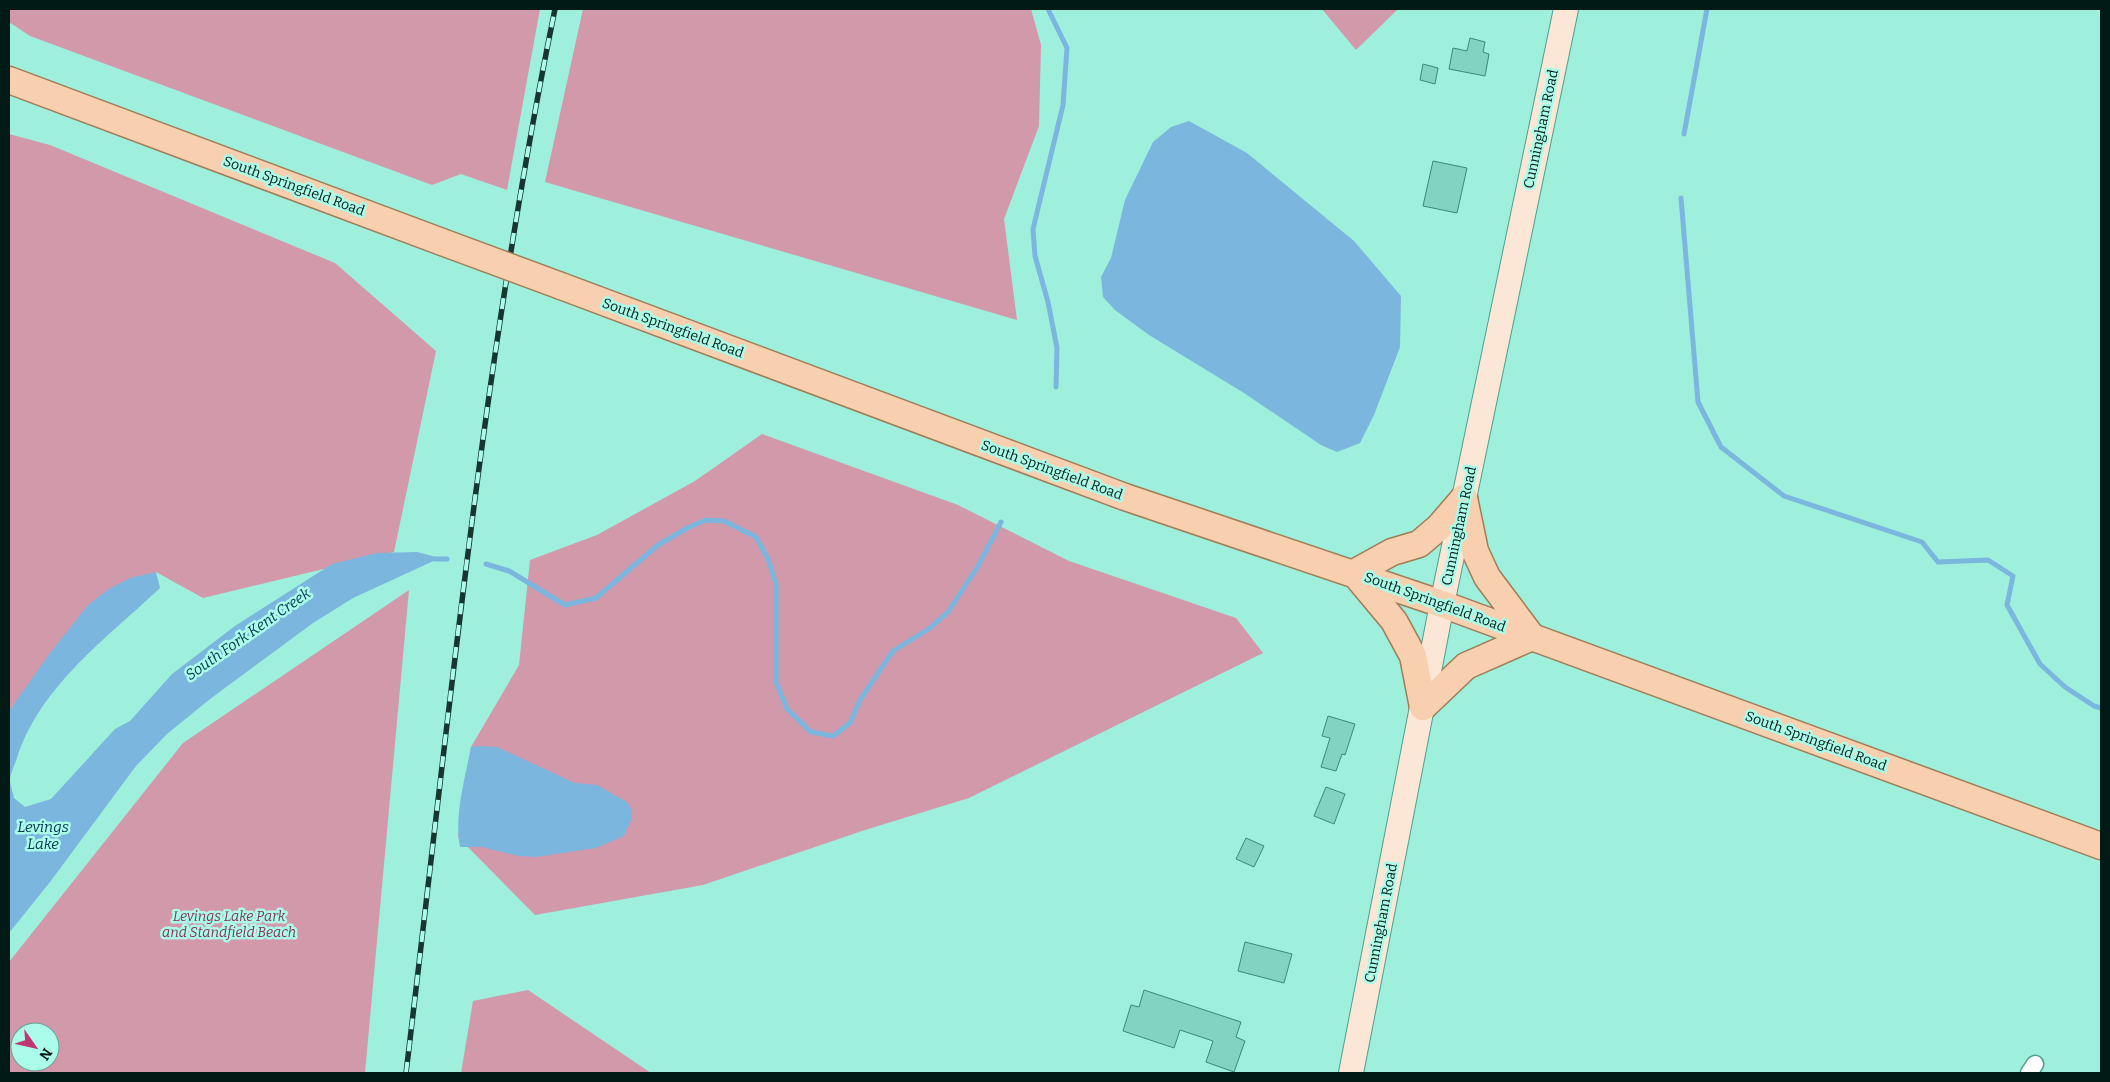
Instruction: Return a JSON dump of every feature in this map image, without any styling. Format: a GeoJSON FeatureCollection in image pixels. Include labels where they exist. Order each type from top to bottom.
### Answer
{"type":"FeatureCollection","features":[{"type":"Feature","properties":{"kind":"main road","name":"Cunningham Road"},"geometry":{"type":"LineString","coordinates":[[1351,1073],[1442,604],[1566,9]]}},
{"type":"Feature","properties":{"kind":"main road","name":"South Springfield Road"},"geometry":{"type":"LineString","coordinates":[[9,80],[1125,497],[1442,604],[2101,846]]}},
{"type":"Feature","properties":{"kind":"main road"},"geometry":{"type":"LineString","coordinates":[[1423,707],[1413,656],[1394,621],[1354,573],[1392,552],[1419,544],[1439,527],[1464,498]]}},
{"type":"Feature","properties":{"kind":"main road"},"geometry":{"type":"LineString","coordinates":[[1423,707],[1466,666],[1532,637],[1487,577],[1476,551],[1464,498]]}},
{"type":"Feature","properties":{"kind":"green space"},"geometry":{"type":"Polygon","coordinates":[[[9,9],[540,9],[507,190],[461,174],[432,185],[30,36],[9,22],[9,9]]]}},
{"type":"Feature","properties":{"kind":"green space"},"geometry":{"type":"Polygon","coordinates":[[[583,9],[1031,9],[1041,45],[1039,126],[1004,219],[1017,320],[545,182],[583,9]]]}},
{"type":"Feature","properties":{"kind":"green space"},"geometry":{"type":"Polygon","coordinates":[[[1322,9],[1398,9],[1356,50],[1322,9]]]}},
{"type":"Feature","properties":{"kind":"green space"},"geometry":{"type":"Polygon","coordinates":[[[9,134],[50,145],[335,263],[436,351],[394,552],[203,598],[156,572],[9,713],[9,134]]]}},
{"type":"Feature","properties":{"kind":"green space"},"geometry":{"type":"Polygon","coordinates":[[[762,434],[958,505],[1069,561],[1236,618],[1263,653],[969,798],[865,830],[703,885],[535,915],[458,837],[471,747],[519,665],[530,560],[597,535],[695,481],[762,434]]]}},
{"type":"Feature","properties":{"kind":"green space","name":"Levings Lake Park and Standfield Beach"},"geometry":{"type":"Polygon","coordinates":[[[409,590],[365,1073],[9,1073],[9,962],[183,743],[409,590]]]}},
{"type":"Feature","properties":{"kind":"green space"},"geometry":{"type":"Polygon","coordinates":[[[528,990],[651,1073],[461,1073],[473,1001],[528,990]]]}},
{"type":"Feature","properties":{"kind":"water"},"geometry":{"type":"Polygon","coordinates":[[[1189,121],[1247,153],[1354,241],[1401,296],[1400,347],[1374,415],[1360,443],[1337,452],[1321,445],[1244,393],[1149,335],[1115,310],[1103,297],[1101,277],[1111,258],[1125,200],[1153,142],[1171,127],[1189,121]]]}},
{"type":"Feature","properties":{"kind":"water","name":"Levings Lake"},"geometry":{"type":"Polygon","coordinates":[[[417,552],[440,558],[353,598],[313,623],[210,699],[167,734],[136,766],[50,882],[9,933],[9,711],[50,653],[88,605],[109,589],[130,578],[156,572],[160,588],[77,665],[58,686],[28,732],[10,779],[14,798],[25,807],[51,799],[115,729],[130,721],[172,674],[235,626],[332,564],[377,553],[417,552]]]}},
{"type":"Feature","properties":{"kind":"water"},"geometry":{"type":"Polygon","coordinates":[[[471,747],[497,747],[575,783],[597,785],[627,802],[632,810],[632,818],[624,836],[596,848],[536,857],[518,856],[482,847],[460,847],[458,822],[461,797],[471,747]]]}},
{"type":"Feature","properties":{"kind":"building"},"geometry":{"type":"Polygon","coordinates":[[[1470,38],[1485,42],[1483,52],[1489,54],[1485,76],[1449,69],[1453,48],[1467,51],[1470,38]]]}},
{"type":"Feature","properties":{"kind":"building"},"geometry":{"type":"Polygon","coordinates":[[[1423,64],[1438,68],[1435,84],[1420,80],[1423,64]]]}},
{"type":"Feature","properties":{"kind":"building"},"geometry":{"type":"Polygon","coordinates":[[[1433,161],[1467,168],[1457,213],[1423,206],[1433,161]]]}},
{"type":"Feature","properties":{"kind":"building"},"geometry":{"type":"Polygon","coordinates":[[[1328,716],[1355,724],[1345,755],[1342,754],[1336,771],[1321,767],[1330,738],[1322,736],[1328,716]]]}},
{"type":"Feature","properties":{"kind":"building"},"geometry":{"type":"Polygon","coordinates":[[[1326,787],[1345,794],[1334,824],[1314,816],[1326,787]]]}},
{"type":"Feature","properties":{"kind":"building"},"geometry":{"type":"Polygon","coordinates":[[[1246,838],[1264,846],[1254,867],[1236,859],[1246,838]]]}},
{"type":"Feature","properties":{"kind":"building"},"geometry":{"type":"Polygon","coordinates":[[[1245,942],[1292,954],[1284,983],[1238,971],[1245,942]]]}},
{"type":"Feature","properties":{"kind":"building"},"geometry":{"type":"Polygon","coordinates":[[[1144,990],[1241,1022],[1236,1037],[1245,1041],[1234,1072],[1206,1062],[1213,1041],[1180,1030],[1174,1048],[1123,1031],[1131,1005],[1139,1007],[1144,990]]]}},
{"type":"Feature","properties":{"kind":"waterway","name":"South Fork Kent Creek"},"geometry":{"type":"LineString","coordinates":[[1048,9],[1067,48],[1063,105],[1033,229],[1035,256],[1048,302],[1057,348],[1056,387]]}},
{"type":"Feature","properties":{"kind":"waterway"},"geometry":{"type":"LineString","coordinates":[[1684,134],[1707,9]]}},
{"type":"Feature","properties":{"kind":"waterway"},"geometry":{"type":"LineString","coordinates":[[1681,198],[1698,402],[1721,447],[1784,496],[1922,542],[1938,562],[1988,560],[2013,576],[2007,605],[2040,664],[2065,687],[2094,706],[2101,708]]}},
{"type":"Feature","properties":{"kind":"waterway","name":"South Fork Kent Creek"},"geometry":{"type":"LineString","coordinates":[[486,564],[509,571],[565,605],[596,598],[658,545],[689,527],[706,520],[724,521],[756,537],[768,559],[776,584],[776,682],[787,709],[811,732],[833,736],[850,723],[860,700],[893,651],[930,628],[948,612],[978,566],[1001,522]]}},
{"type":"Feature","properties":{"kind":"waterway","name":"South Fork Kent Creek"},"geometry":{"type":"LineString","coordinates":[[435,559],[447,559]]}},
{"type":"Feature","properties":{"kind":"railway"},"geometry":{"type":"LineString","coordinates":[[406,1073],[453,673],[488,406],[507,273],[555,9]]}}]}
